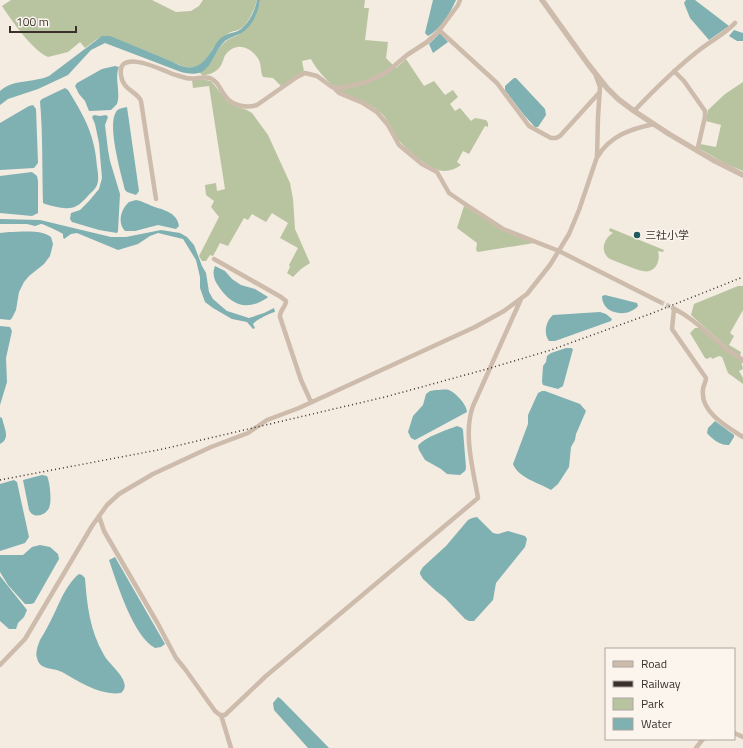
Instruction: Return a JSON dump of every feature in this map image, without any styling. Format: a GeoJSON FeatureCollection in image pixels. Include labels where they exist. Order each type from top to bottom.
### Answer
{"type":"FeatureCollection","features":[{"type":"Feature","properties":{"kind":"street"},"geometry":{"type":"LineString","coordinates":[[332,87],[342,88],[366,82],[387,72],[407,55],[427,42],[439,30],[458,5],[460,0]]}},
{"type":"Feature","properties":{"kind":"street"},"geometry":{"type":"LineString","coordinates":[[542,0],[612,93],[634,111],[697,151],[743,175]]}},
{"type":"Feature","properties":{"kind":"street"},"geometry":{"type":"LineString","coordinates":[[634,111],[674,71],[705,46],[724,34],[735,23]]}},
{"type":"Feature","properties":{"kind":"street"},"geometry":{"type":"LineString","coordinates":[[439,30],[497,83],[529,126],[551,138],[560,136],[599,93]]}},
{"type":"Feature","properties":{"kind":"street"},"geometry":{"type":"LineString","coordinates":[[156,199],[141,101],[140,98],[127,88],[121,75],[122,68],[127,62],[150,64],[170,73],[187,78],[211,78],[230,101],[237,105],[249,107],[255,105],[305,73],[317,76],[339,93],[363,103],[377,112],[388,125],[399,145],[422,164],[437,172],[449,193],[503,228],[559,251],[660,302]]}},
{"type":"Feature","properties":{"kind":"street"},"geometry":{"type":"LineString","coordinates":[[674,71],[684,81],[705,111],[705,118],[697,151]]}},
{"type":"Feature","properties":{"kind":"street"},"geometry":{"type":"LineString","coordinates":[[595,72],[600,87],[598,157]]}},
{"type":"Feature","properties":{"kind":"street"},"geometry":{"type":"LineString","coordinates":[[0,664],[20,644],[29,632],[99,516],[112,500],[128,488],[153,474],[211,447],[248,433],[267,420],[311,402],[475,327],[504,311],[521,299],[537,282],[559,251],[575,221],[598,157],[607,145],[623,133],[654,124]]}},
{"type":"Feature","properties":{"kind":"street"},"geometry":{"type":"LineString","coordinates":[[214,260],[286,301],[280,313],[280,318],[301,380],[311,402]]}},
{"type":"Feature","properties":{"kind":"street"},"geometry":{"type":"LineString","coordinates":[[221,715],[226,714],[266,676],[478,498],[472,463],[469,429],[470,416],[473,406],[521,299]]}},
{"type":"Feature","properties":{"kind":"street"},"geometry":{"type":"LineString","coordinates":[[743,361],[738,356],[726,349],[694,321],[673,308],[672,329],[706,378],[706,383],[703,390],[706,408],[711,414],[743,437]]}},
{"type":"Feature","properties":{"kind":"street"},"geometry":{"type":"LineString","coordinates":[[99,516],[104,531],[176,658],[186,669],[215,711],[221,715],[230,748]]}},
{"type":"Feature","properties":{"kind":"street"},"geometry":{"type":"LineString","coordinates":[[696,748],[702,740]]}},
{"type":"Feature","properties":{"kind":"green space"},"geometry":{"type":"Polygon","coordinates":[[[11,0],[152,0],[176,12],[191,11],[199,6],[203,0],[257,0],[254,10],[243,27],[225,36],[213,48],[200,65],[187,67],[109,36],[99,38],[85,48],[80,42],[68,52],[48,57],[29,42],[2,6],[11,0]]]}},
{"type":"Feature","properties":{"kind":"green space"},"geometry":{"type":"Polygon","coordinates":[[[260,0],[365,0],[364,8],[369,8],[365,40],[388,42],[386,58],[396,68],[406,59],[424,86],[434,81],[445,95],[453,90],[458,97],[450,104],[455,111],[460,108],[471,121],[475,118],[486,120],[488,127],[485,126],[469,154],[463,151],[457,162],[461,165],[444,171],[432,167],[412,153],[397,138],[388,121],[376,108],[347,96],[338,90],[320,73],[311,59],[302,61],[304,71],[281,86],[273,78],[263,77],[260,62],[254,53],[246,48],[238,47],[230,50],[226,54],[217,70],[203,76],[199,72],[207,66],[221,46],[228,39],[239,34],[245,28],[259,6],[260,0]]]}},
{"type":"Feature","properties":{"kind":"green space"},"geometry":{"type":"Polygon","coordinates":[[[192,80],[211,81],[228,102],[252,113],[268,135],[290,183],[293,199],[295,229],[310,263],[293,277],[287,273],[290,267],[289,265],[298,248],[280,238],[288,223],[272,213],[266,222],[252,214],[248,220],[244,218],[228,246],[220,243],[213,256],[210,255],[206,261],[202,261],[199,256],[219,217],[211,207],[214,201],[206,195],[205,185],[216,183],[217,191],[225,189],[209,86],[193,88],[192,80]]]}},
{"type":"Feature","properties":{"kind":"green space"},"geometry":{"type":"Polygon","coordinates":[[[743,82],[743,171],[726,164],[700,149],[700,144],[716,147],[721,125],[706,121],[708,110],[725,94],[743,82]]]}},
{"type":"Feature","properties":{"kind":"green space"},"geometry":{"type":"Polygon","coordinates":[[[464,206],[510,234],[534,243],[478,252],[476,250],[477,243],[457,228],[464,206]]]}},
{"type":"Feature","properties":{"kind":"green space"},"geometry":{"type":"Polygon","coordinates":[[[610,228],[664,250],[663,252],[658,251],[659,259],[654,269],[651,271],[641,271],[610,259],[605,253],[604,245],[607,238],[613,233],[609,231],[610,228]]]}},
{"type":"Feature","properties":{"kind":"green space"},"geometry":{"type":"Polygon","coordinates":[[[738,286],[743,286],[743,310],[730,333],[734,336],[729,345],[741,352],[740,356],[730,350],[691,315],[694,304],[738,286]]]}},
{"type":"Feature","properties":{"kind":"green space"},"geometry":{"type":"Polygon","coordinates":[[[695,328],[699,328],[741,361],[743,369],[739,371],[743,378],[743,384],[728,373],[722,357],[719,356],[712,359],[711,357],[707,359],[705,358],[690,333],[695,328]]]}},
{"type":"Feature","properties":{"kind":"water"},"geometry":{"type":"Polygon","coordinates":[[[257,0],[260,0],[258,9],[249,26],[243,32],[224,42],[208,66],[199,73],[191,74],[181,72],[105,43],[91,50],[68,75],[38,89],[8,99],[0,105],[0,91],[5,87],[49,76],[102,36],[110,36],[183,66],[197,66],[206,59],[221,38],[242,29],[245,26],[255,9],[257,0]]]}},
{"type":"Feature","properties":{"kind":"water"},"geometry":{"type":"Polygon","coordinates":[[[433,0],[456,0],[441,25],[428,36],[425,33],[433,0]]]}},
{"type":"Feature","properties":{"kind":"water"},"geometry":{"type":"Polygon","coordinates":[[[686,0],[695,0],[729,26],[709,40],[690,18],[684,3],[686,0]]]}},
{"type":"Feature","properties":{"kind":"water"},"geometry":{"type":"Polygon","coordinates":[[[734,30],[743,33],[743,41],[737,41],[729,36],[734,30]]]}},
{"type":"Feature","properties":{"kind":"water"},"geometry":{"type":"Polygon","coordinates":[[[440,33],[448,42],[433,53],[429,44],[440,33]]]}},
{"type":"Feature","properties":{"kind":"water"},"geometry":{"type":"Polygon","coordinates":[[[115,66],[119,67],[117,76],[117,104],[111,110],[89,111],[85,101],[75,86],[77,83],[102,69],[115,66]]]}},
{"type":"Feature","properties":{"kind":"water"},"geometry":{"type":"Polygon","coordinates":[[[516,78],[545,109],[546,115],[538,127],[535,127],[524,115],[505,90],[505,86],[516,78]]]}},
{"type":"Feature","properties":{"kind":"water"},"geometry":{"type":"Polygon","coordinates":[[[65,88],[74,99],[88,126],[94,145],[98,176],[98,183],[94,190],[81,203],[72,208],[57,207],[43,203],[40,101],[65,88]]]}},
{"type":"Feature","properties":{"kind":"water"},"geometry":{"type":"Polygon","coordinates":[[[33,105],[36,109],[38,163],[34,168],[0,170],[0,123],[33,105]]]}},
{"type":"Feature","properties":{"kind":"water"},"geometry":{"type":"Polygon","coordinates":[[[127,107],[139,191],[136,195],[125,190],[114,138],[113,127],[116,112],[119,109],[127,107]]]}},
{"type":"Feature","properties":{"kind":"water"},"geometry":{"type":"Polygon","coordinates":[[[94,115],[106,115],[108,117],[105,125],[108,150],[120,194],[117,233],[99,230],[72,222],[70,219],[71,213],[80,210],[99,189],[102,178],[99,143],[92,117],[94,115]]]}},
{"type":"Feature","properties":{"kind":"water"},"geometry":{"type":"Polygon","coordinates":[[[32,172],[37,176],[38,181],[38,213],[32,216],[0,213],[0,176],[32,172]]]}},
{"type":"Feature","properties":{"kind":"water"},"geometry":{"type":"Polygon","coordinates":[[[136,200],[169,212],[178,221],[179,226],[176,229],[158,225],[135,231],[125,231],[121,224],[122,212],[129,202],[136,200]]]}},
{"type":"Feature","properties":{"kind":"water"},"geometry":{"type":"Polygon","coordinates":[[[0,219],[40,220],[111,237],[126,237],[161,230],[180,233],[187,237],[194,245],[206,273],[209,292],[213,299],[227,311],[249,318],[274,308],[275,312],[255,322],[253,324],[255,328],[253,329],[247,322],[232,319],[205,302],[200,288],[200,277],[196,260],[183,239],[158,233],[150,236],[138,244],[118,250],[77,233],[71,234],[64,239],[63,234],[43,224],[35,226],[27,224],[0,224],[0,219]]]}},
{"type":"Feature","properties":{"kind":"water"},"geometry":{"type":"Polygon","coordinates":[[[0,233],[47,234],[51,237],[53,244],[50,256],[44,264],[24,282],[19,292],[16,310],[10,320],[0,319],[0,233]]]}},
{"type":"Feature","properties":{"kind":"water"},"geometry":{"type":"Polygon","coordinates":[[[215,266],[225,271],[232,279],[241,285],[255,289],[268,297],[260,302],[246,305],[229,299],[216,282],[214,277],[215,266]]]}},
{"type":"Feature","properties":{"kind":"water"},"geometry":{"type":"Polygon","coordinates":[[[605,295],[637,303],[638,306],[634,310],[628,312],[616,313],[606,307],[602,296],[605,295]]]}},
{"type":"Feature","properties":{"kind":"water"},"geometry":{"type":"Polygon","coordinates":[[[600,312],[606,314],[612,319],[611,321],[555,341],[549,341],[547,338],[546,327],[553,315],[600,312]]]}},
{"type":"Feature","properties":{"kind":"water"},"geometry":{"type":"Polygon","coordinates":[[[0,326],[10,327],[12,331],[6,358],[7,382],[0,405],[0,326]]]}},
{"type":"Feature","properties":{"kind":"water"},"geometry":{"type":"Polygon","coordinates":[[[566,348],[573,349],[563,386],[558,389],[543,385],[543,366],[546,362],[547,356],[551,353],[566,348]]]}},
{"type":"Feature","properties":{"kind":"water"},"geometry":{"type":"Polygon","coordinates":[[[448,390],[458,396],[467,409],[467,412],[415,440],[411,438],[408,432],[413,416],[423,405],[426,394],[430,391],[448,390]]]}},
{"type":"Feature","properties":{"kind":"water"},"geometry":{"type":"Polygon","coordinates":[[[542,391],[580,404],[586,411],[571,447],[569,467],[558,484],[551,490],[524,477],[513,464],[528,424],[528,415],[538,393],[542,391]]]}},
{"type":"Feature","properties":{"kind":"water"},"geometry":{"type":"Polygon","coordinates":[[[0,417],[2,418],[6,436],[0,444],[0,417]]]}},
{"type":"Feature","properties":{"kind":"water"},"geometry":{"type":"Polygon","coordinates":[[[715,421],[734,435],[729,445],[717,442],[707,433],[708,428],[715,421]]]}},
{"type":"Feature","properties":{"kind":"water"},"geometry":{"type":"Polygon","coordinates":[[[457,426],[463,430],[466,468],[460,475],[447,474],[425,460],[418,446],[430,437],[457,426]]]}},
{"type":"Feature","properties":{"kind":"water"},"geometry":{"type":"Polygon","coordinates":[[[42,475],[47,476],[48,479],[50,505],[47,511],[42,515],[33,515],[29,510],[23,480],[42,475]]]}},
{"type":"Feature","properties":{"kind":"water"},"geometry":{"type":"Polygon","coordinates":[[[14,480],[17,482],[29,537],[25,543],[0,551],[0,484],[14,480]]]}},
{"type":"Feature","properties":{"kind":"water"},"geometry":{"type":"Polygon","coordinates":[[[477,517],[493,533],[498,534],[508,531],[525,536],[527,539],[525,547],[496,583],[493,600],[474,621],[469,621],[465,619],[445,598],[423,579],[420,572],[423,567],[446,546],[468,520],[477,517]]]}},
{"type":"Feature","properties":{"kind":"water"},"geometry":{"type":"Polygon","coordinates":[[[40,545],[50,547],[58,554],[59,559],[34,603],[25,604],[8,585],[0,572],[0,555],[23,555],[32,547],[40,545]]]}},
{"type":"Feature","properties":{"kind":"water"},"geometry":{"type":"Polygon","coordinates":[[[115,557],[165,644],[161,647],[155,648],[147,642],[133,621],[121,595],[109,560],[115,557]]]}},
{"type":"Feature","properties":{"kind":"water"},"geometry":{"type":"Polygon","coordinates":[[[79,574],[85,578],[88,608],[95,637],[104,655],[123,679],[125,684],[121,693],[105,692],[83,684],[58,670],[44,667],[41,665],[36,656],[40,640],[65,591],[79,574]]]}},
{"type":"Feature","properties":{"kind":"water"},"geometry":{"type":"Polygon","coordinates":[[[0,576],[27,610],[24,617],[18,623],[16,629],[9,629],[0,621],[0,576]]]}},
{"type":"Feature","properties":{"kind":"water"},"geometry":{"type":"Polygon","coordinates":[[[278,697],[329,748],[308,748],[274,710],[273,703],[278,697]]]}},
{"type":"Feature","properties":{"kind":"tunnel"},"geometry":{"type":"LineString","coordinates":[[660,302],[673,308]]}},
{"type":"Feature","properties":{"kind":"railway"},"geometry":{"type":"LineString","coordinates":[[0,480],[163,449],[385,397],[551,350],[650,314],[743,277]]}},
{"type":"Feature","properties":{"kind":"place","name":"三社小学"},"geometry":{"type":"Point","coordinates":[637,235]}}]}
